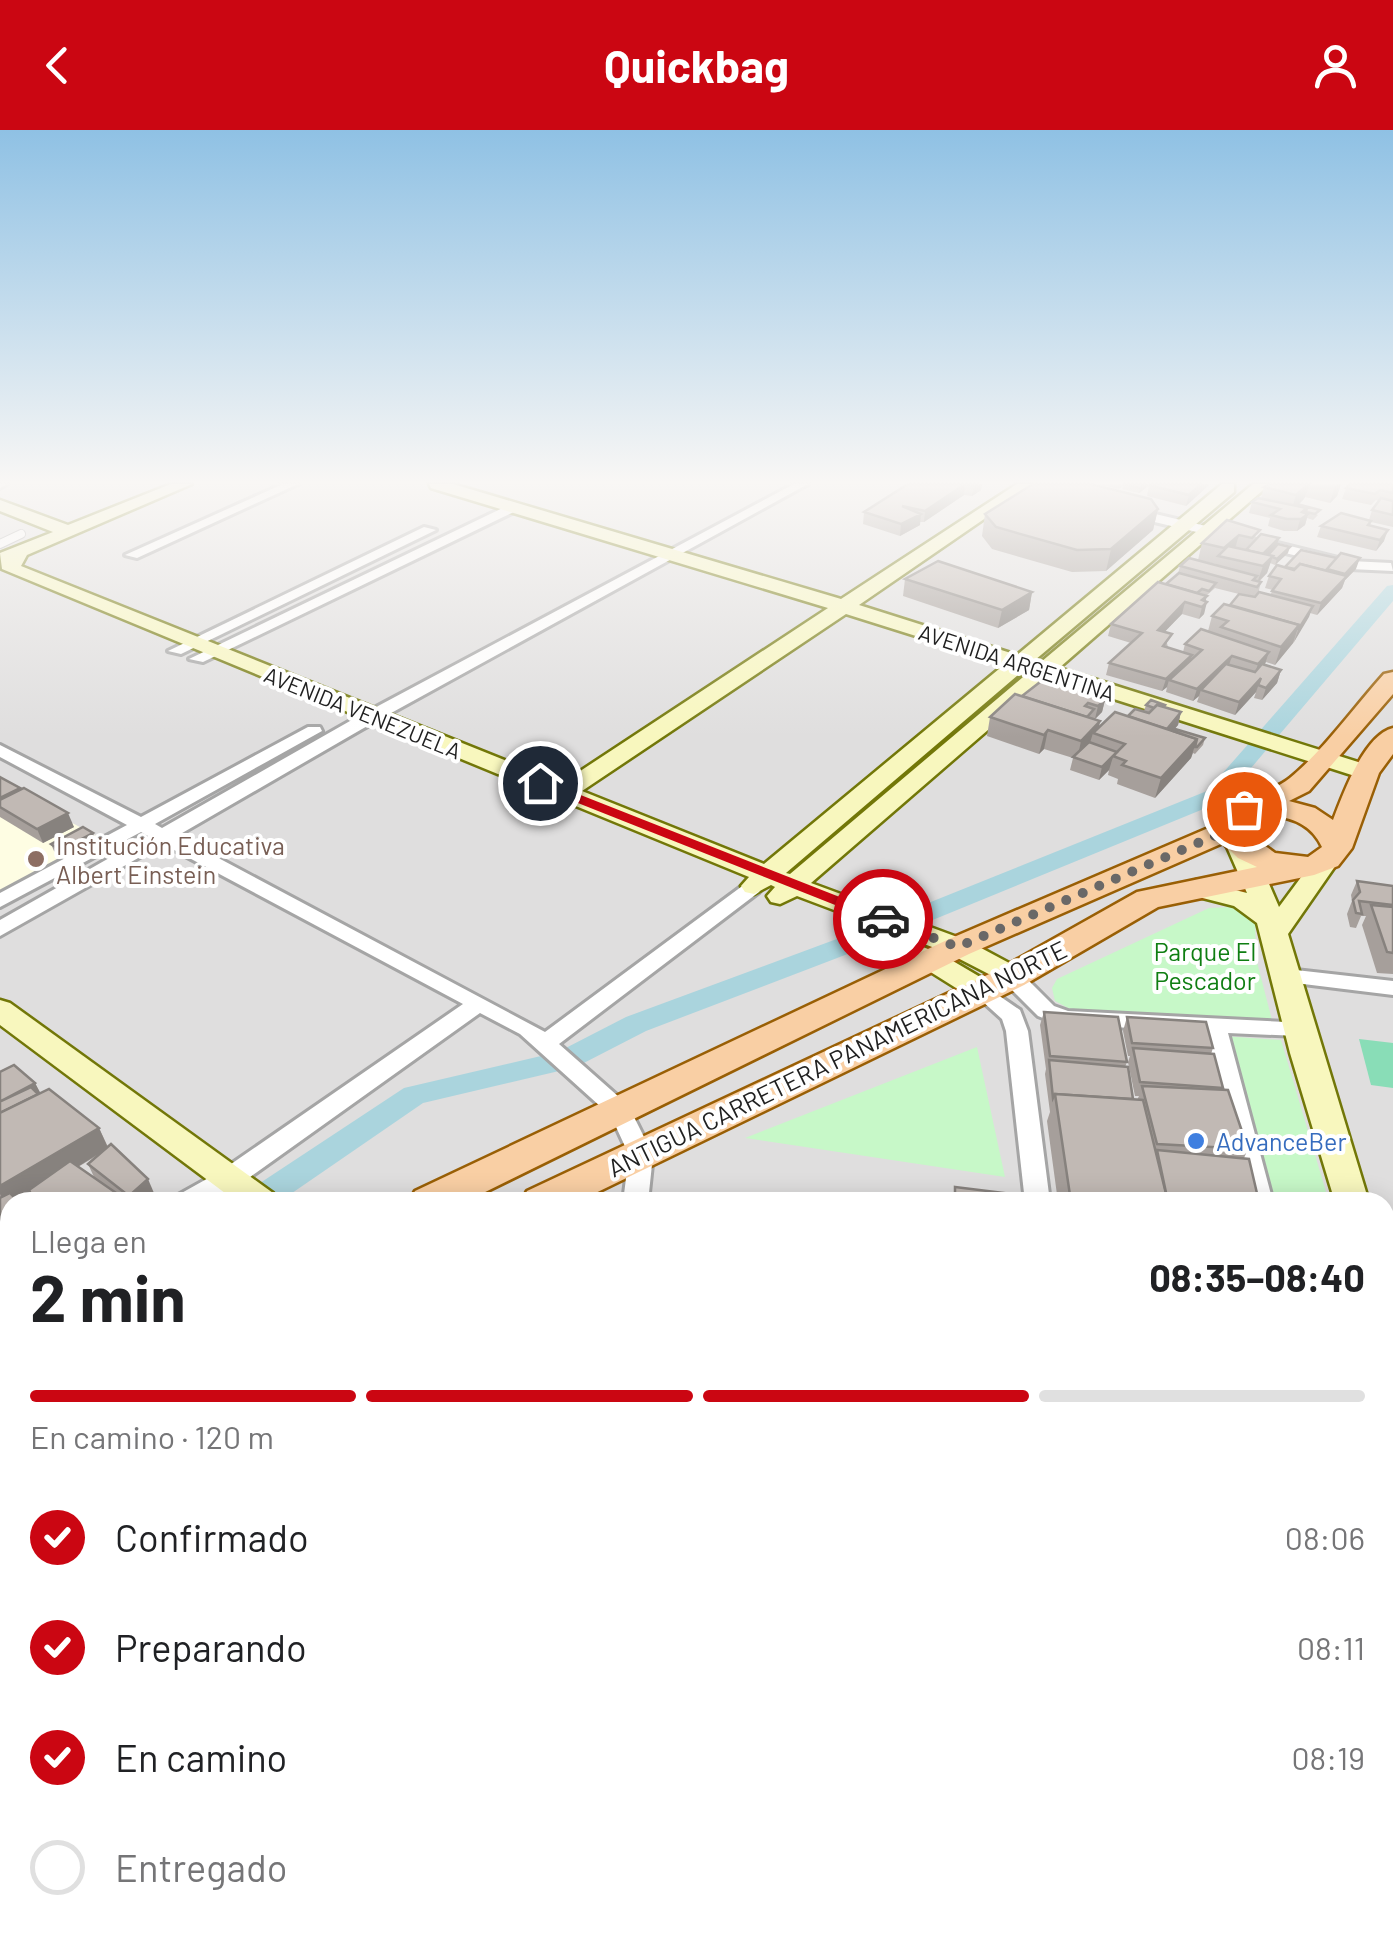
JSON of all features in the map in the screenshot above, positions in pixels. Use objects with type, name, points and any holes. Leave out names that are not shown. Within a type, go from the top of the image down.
[{"type":"main road","points":[[1241,851],[1234,814],[1300,785],[1393,679]]},
{"type":"main road","points":[[1322,859],[1366,772],[1393,736]]},
{"type":"main road","points":[[1258,806],[1289,809],[1319,821],[1332,834],[1322,859]]},
{"type":"main road","name":"ANTIGUA CARRETERA PANAMERICANA NORTE","points":[[562,1192],[997,984],[1148,899],[1196,888],[1241,851]]},
{"type":"main road","name":"ANTIGUA CARRETERA PANAMERICANA NORTE","points":[[450,1192],[945,954],[1241,851],[1322,859]]},
{"type":"street","name":"AVENIDA VENEZUELA","points":[[11,569],[195,651],[945,954],[997,984]]},
{"type":"street","points":[[195,651],[357,569]]},
{"type":"street","points":[[195,651],[376,569]]},
{"type":"street","points":[[0,902],[630,569]]},
{"type":"street","name":"AVENIDA ARGENTINA","points":[[721,569],[1366,772]]},
{"type":"street","points":[[543,793],[888,569]]},
{"type":"street","points":[[545,1042],[760,881],[1020,663],[1147,569]]},
{"type":"street","points":[[785,892],[1157,569]]},
{"type":"street","name":"AVENIDA VENEZUELA","points":[[0,578],[195,651]]},
{"type":"street","points":[[0,929],[356,717]]},
{"type":"street","points":[[0,750],[164,834],[545,1042],[620,1110],[641,1155],[637,1192]]},
{"type":"street","points":[[1241,851],[1274,926],[1298,1028],[1349,1192]]},
{"type":"street","points":[[1274,926],[1322,859]]},
{"type":"street","points":[[1196,888],[1243,900],[1274,926]]},
{"type":"street","points":[[1286,976],[1393,988]]},
{"type":"street","points":[[997,984],[1066,1019],[1298,1028]]},
{"type":"street","points":[[997,984],[1017,1030],[1037,1192]]},
{"type":"street","points":[[205,1192],[479,1003]]},
{"type":"street","points":[[0,1010],[248,1192]]},
{"type":"street","points":[[1215,1027],[1258,1192]]},
{"type":"shaded area","points":[[0,569],[1393,569],[1393,1192],[0,1192]]},
{"type":"shaded area","points":[[0,784],[102,839],[0,893]]},
{"type":"green space","name":"Parque El Pescador","points":[[1231,907],[1255,920],[1256,958],[1272,1020],[1070,1009],[1055,1001],[1052,988],[1057,979],[1209,908]]},
{"type":"green space","points":[[1223,1036],[1281,1040],[1326,1192],[1267,1192]]},
{"type":"green space","points":[[1359,1039],[1393,1043],[1393,1088],[1371,1085]]},
{"type":"green space","points":[[977,1047],[1005,1177],[745,1138]]},
{"type":"building","points":[[924,569],[961,569],[1032,592],[1002,610],[905,579]]},
{"type":"building","points":[[1190,569],[1229,569],[1257,576],[1253,580],[1261,582],[1257,587]]},
{"type":"building","points":[[1274,569],[1318,569],[1347,576],[1321,603],[1272,591],[1281,579],[1269,576]]},
{"type":"building","points":[[1327,569],[1350,569],[1345,574]]},
{"type":"building","points":[[1179,573],[1216,583],[1209,591],[1202,589],[1197,593],[1166,584]]},
{"type":"building","points":[[1158,582],[1207,596],[1202,607],[1185,602],[1158,630],[1172,634],[1163,646],[1192,655],[1166,679],[1109,663],[1142,633],[1111,624]]},
{"type":"building","points":[[1259,592],[1313,606],[1298,630],[1299,625],[1230,605],[1239,594],[1255,597]]},
{"type":"building","points":[[1224,604],[1299,625],[1281,647],[1221,627],[1228,621],[1212,616]]},
{"type":"building","points":[[1201,629],[1269,652],[1258,664],[1232,656],[1197,689],[1169,680],[1202,650],[1185,644]]},
{"type":"building","points":[[1226,664],[1255,672],[1262,664],[1281,670],[1266,688],[1258,685],[1261,678],[1239,702],[1201,690]]},
{"type":"building","points":[[1053,672],[1090,684],[1081,692],[1105,700],[1098,706],[1088,703],[1085,706],[1094,709],[1087,717],[1022,696]]},
{"type":"building","points":[[1015,694],[1100,721],[1081,741],[1048,730],[1044,735],[990,717]]},
{"type":"building","points":[[1151,700],[1165,705],[1146,705]]},
{"type":"building","points":[[1157,705],[1181,712],[1167,729],[1128,716],[1135,709],[1149,713]]},
{"type":"building","points":[[1115,712],[1197,739],[1161,778],[1122,765],[1126,761],[1113,756],[1125,744],[1093,733]]},
{"type":"building","points":[[1175,729],[1205,738],[1195,747],[1197,739]]},
{"type":"building","points":[[1089,742],[1117,752],[1102,767],[1073,757]]},
{"type":"building","points":[[0,777],[20,788],[0,798]]},
{"type":"building","points":[[24,788],[68,813],[37,829],[0,807],[0,800]]},
{"type":"building","points":[[83,827],[93,833],[60,850],[51,844]]},
{"type":"building","points":[[1357,881],[1393,886],[1393,905],[1359,901],[1362,914],[1356,913],[1353,900],[1360,892]]},
{"type":"building","points":[[1371,905],[1393,907],[1393,953],[1387,952]]},
{"type":"building","points":[[1044,1012],[1118,1017],[1127,1062],[1050,1056]]},
{"type":"building","points":[[1127,1017],[1206,1022],[1213,1048],[1132,1043]]},
{"type":"building","points":[[1133,1048],[1214,1054],[1223,1088],[1140,1082]]},
{"type":"building","points":[[1049,1060],[1128,1067],[1133,1099],[1055,1094],[1053,1098]]},
{"type":"building","points":[[14,1065],[35,1083],[1,1101],[31,1087],[38,1094],[0,1113],[0,1072]]},
{"type":"building","points":[[1142,1086],[1228,1090],[1248,1149],[1157,1144]]},
{"type":"building","points":[[49,1089],[99,1128],[0,1186],[0,1113]]},
{"type":"building","points":[[1055,1094],[1143,1100],[1166,1192],[1070,1192]]},
{"type":"building","points":[[111,1144],[148,1179],[133,1192],[124,1192],[88,1164]]},
{"type":"building","points":[[1157,1150],[1249,1159],[1257,1192],[1166,1192]]},
{"type":"building","points":[[70,1161],[115,1192],[30,1192]]},
{"type":"building","points":[[955,1187],[996,1192],[955,1192]]},
{"type":"waterway","points":[[271,1192],[414,1095],[566,1060],[636,1024],[870,936],[1215,796],[1393,590]]},
{"type":"way so far","points":[[883,919],[958,947],[1228,830],[1234,814],[1244,809]]},
{"type":"place","name":"Institución Educativa Albert Einstein","points":[[36,859]]},
{"type":"place","name":"AdvanceBer","points":[[1196,1141]]},
{"type":"route","points":[[540,783],[883,919]]}]
